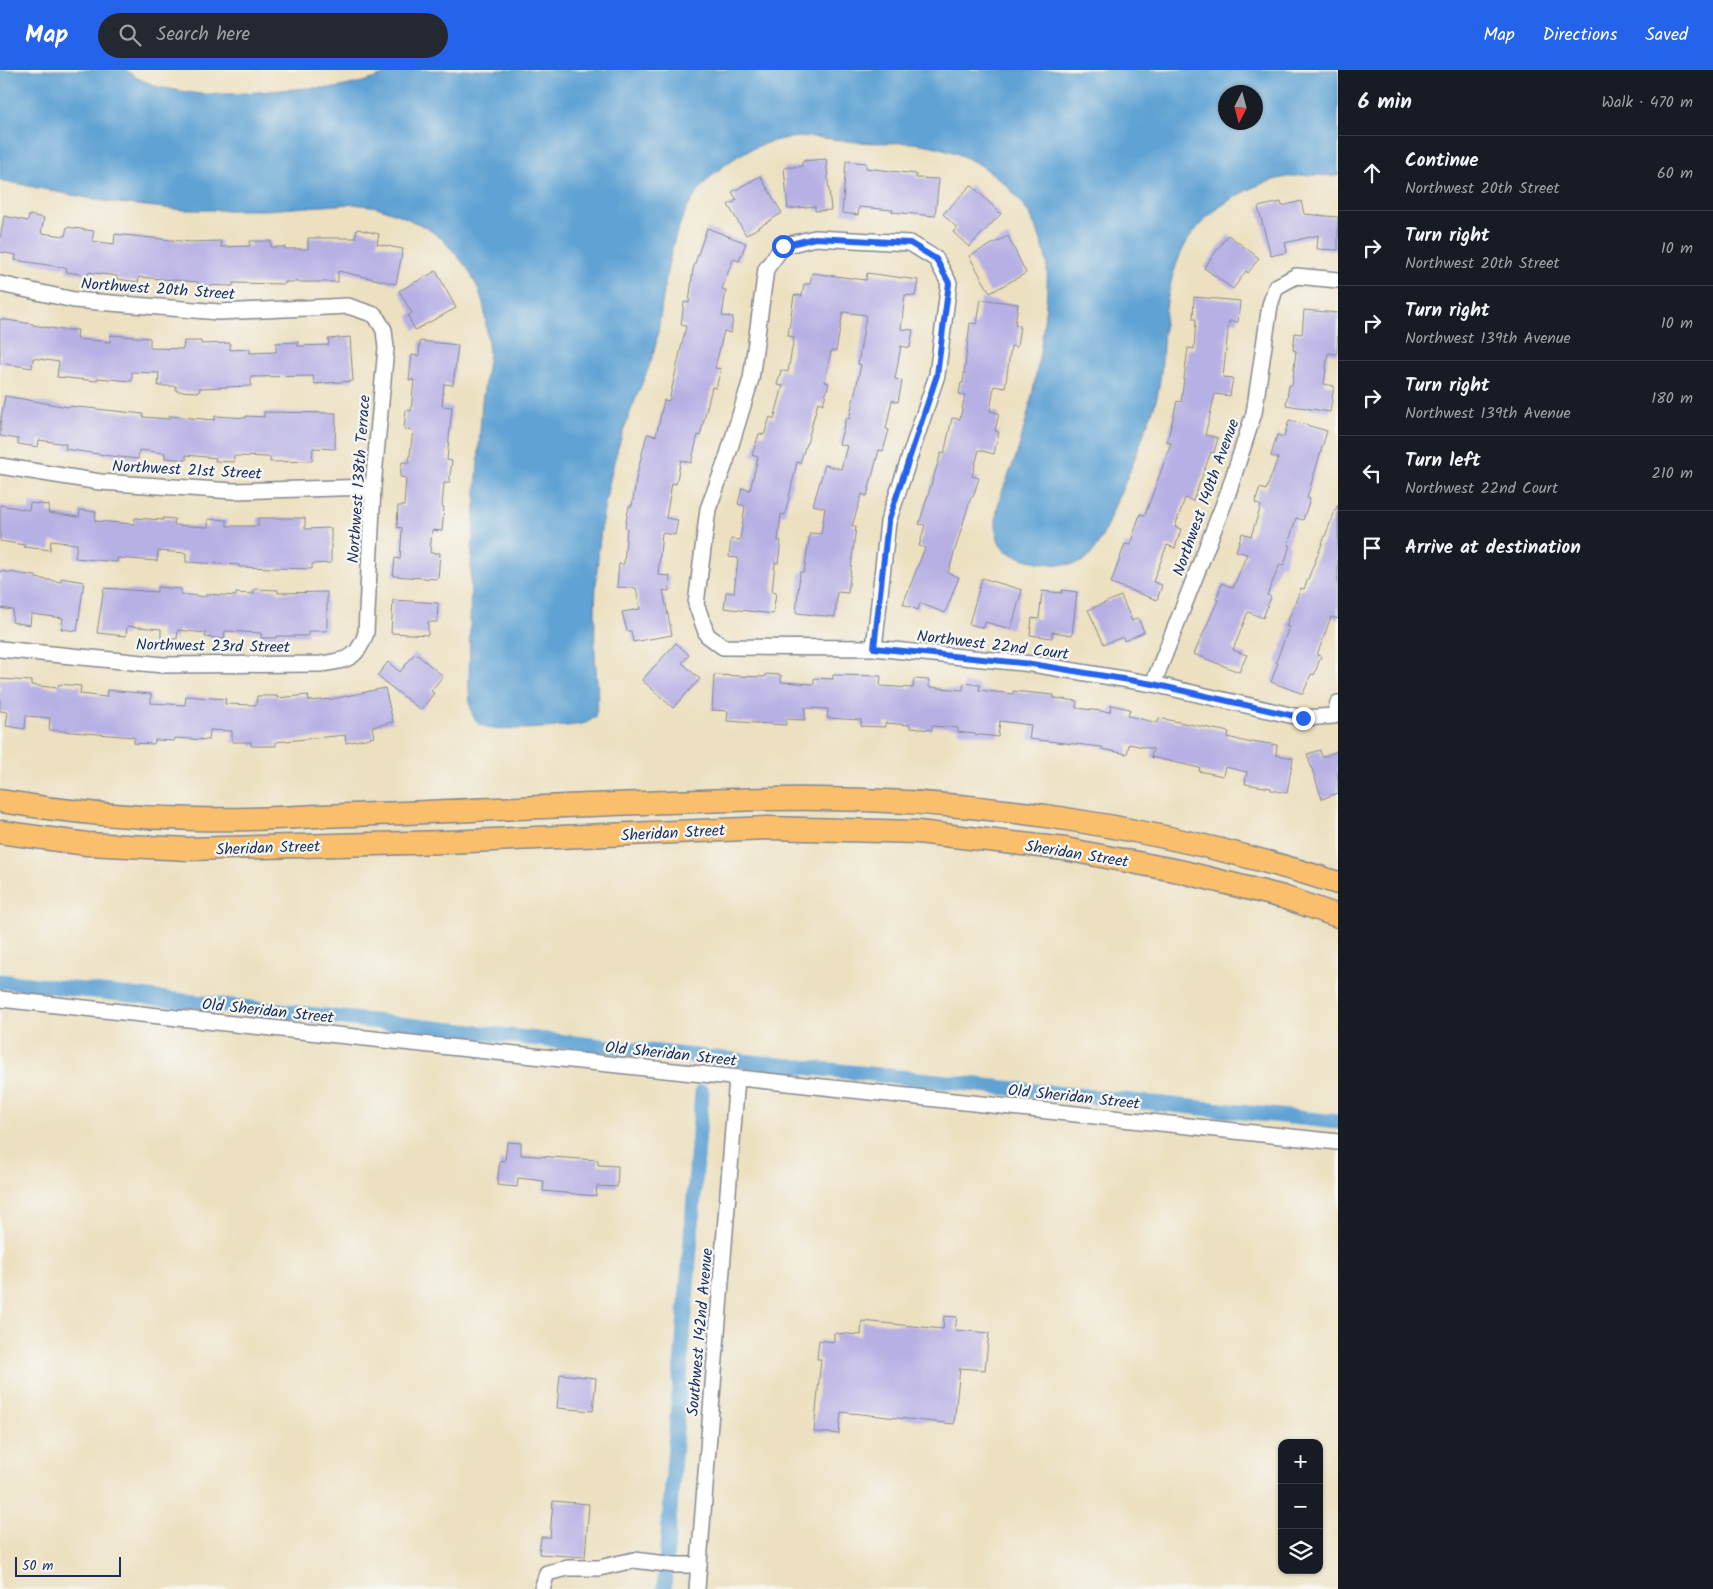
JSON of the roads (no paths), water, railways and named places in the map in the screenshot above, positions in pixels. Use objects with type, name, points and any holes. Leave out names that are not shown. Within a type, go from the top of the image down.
[{"type":"main road","name":"Sheridan Street","points":[[0,801],[89,814],[197,820],[773,799],[925,802],[1071,819],[1184,841],[1292,868],[1338,883]]},
{"type":"main road","name":"Sheridan Street","points":[[0,832],[87,844],[188,849],[447,842],[768,828],[918,832],[1066,849],[1179,871],[1282,897],[1338,916]]},
{"type":"street","name":"Northwest 22nd Court","points":[[874,648],[888,522],[937,375],[949,283],[936,259],[910,243],[815,238],[783,246],[766,269],[751,379],[726,461],[708,509],[696,604],[707,635],[723,647],[874,648],[1032,664],[1153,684],[1303,718],[1336,710]]},
{"type":"street","name":"Northwest 140th Avenue","points":[[1153,684],[1228,493],[1254,413],[1270,305],[1276,287],[1296,276],[1338,280]]},
{"type":"street","name":"Northwest 20th Street","points":[[0,284],[74,300],[210,311],[348,306],[375,315]]},
{"type":"street","name":"Northwest 138th Terrace","points":[[361,648],[366,633],[373,487],[386,348],[384,330],[375,315]]},
{"type":"street","name":"Northwest 21st Street","points":[[0,466],[100,482],[233,491],[373,487]]},
{"type":"street","name":"Northwest 23rd Street","points":[[0,649],[163,665],[321,664],[346,660],[361,648]]},
{"type":"street","name":"Old Sheridan Street","points":[[0,999],[1338,1142]]},
{"type":"street","name":"Southwest 142nd Avenue","points":[[697,1589],[737,1078]]},
{"type":"street","points":[[542,1589],[547,1574],[568,1568],[599,1568],[634,1560],[675,1565],[698,1565]]},
{"type":"water","points":[[0,70],[126,70],[137,78],[158,87],[200,94],[232,94],[307,88],[336,88],[367,81],[396,70],[1338,70],[1338,176],[1310,175],[1289,177],[1254,187],[1214,211],[1193,233],[1181,252],[1167,300],[1161,371],[1155,405],[1128,476],[1102,536],[1089,557],[1076,564],[1042,563],[1018,557],[1003,548],[997,536],[998,504],[1018,450],[1034,387],[1042,338],[1047,280],[1046,259],[1038,233],[1029,214],[1007,186],[980,165],[948,150],[914,143],[865,143],[809,137],[788,138],[761,145],[736,157],[714,174],[691,201],[675,239],[656,343],[647,373],[622,434],[611,475],[601,530],[595,606],[595,660],[598,692],[595,717],[584,724],[561,727],[500,729],[481,725],[472,714],[469,689],[471,567],[482,402],[489,353],[484,307],[479,290],[468,269],[455,253],[442,239],[427,228],[377,207],[353,204],[265,210],[183,210],[108,202],[0,180]]},
{"type":"waterway","points":[[0,981],[705,1057],[1338,1122]]},
{"type":"waterway","points":[[664,1589],[702,1092]]}]
